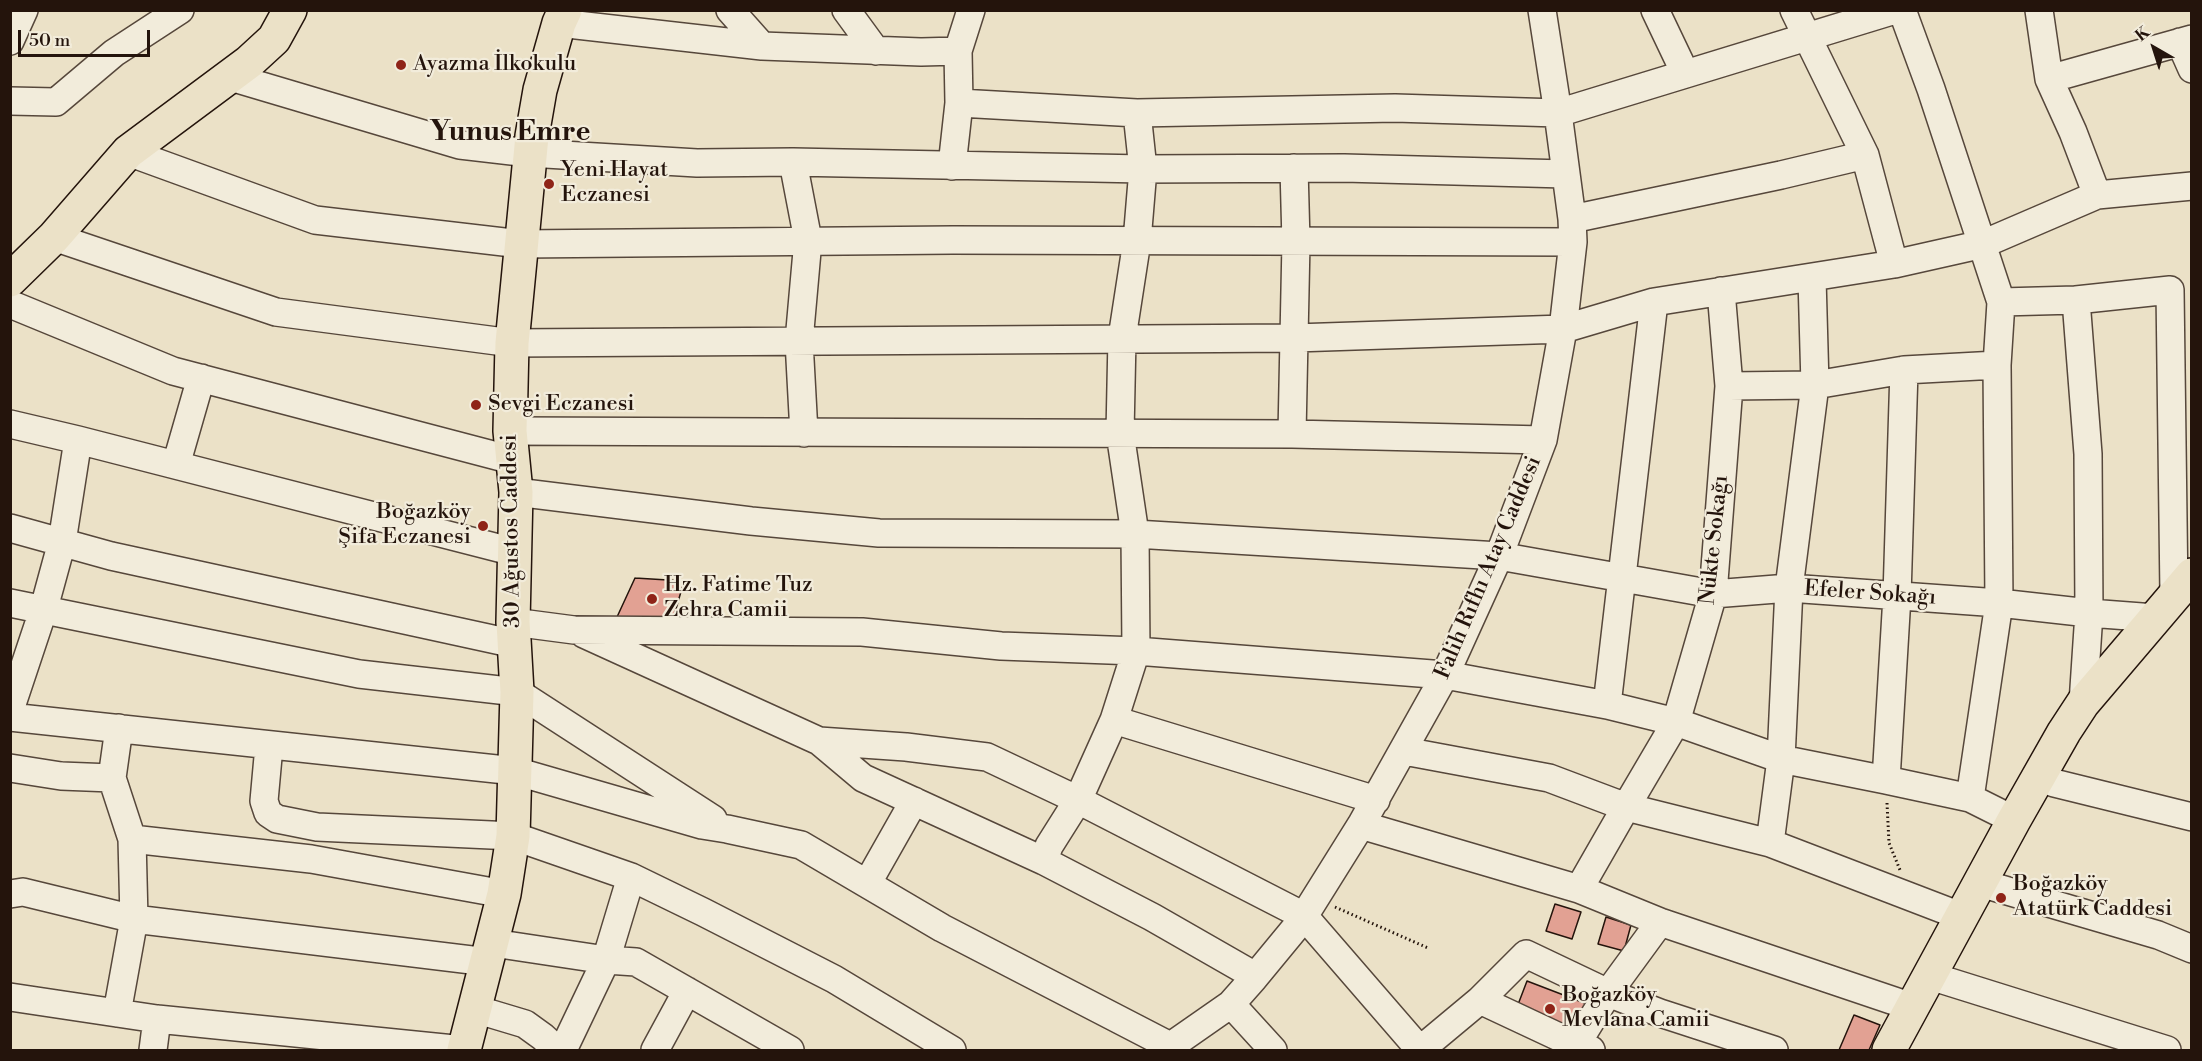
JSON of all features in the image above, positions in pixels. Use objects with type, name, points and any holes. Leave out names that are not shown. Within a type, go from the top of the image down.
[{"type":"main road","points":[[10,280],[54,237],[128,152],[231,77],[274,39],[290,10]]},
{"type":"main road","name":"30 Ağustos Caddesi","points":[[464,1050],[504,894],[513,836],[517,692],[514,633],[516,492],[511,445],[512,343],[529,153],[540,90],[562,17]]},
{"type":"main road","points":[[1889,1050],[2014,820],[2083,703],[2178,598]]},
{"type":"main road","points":[[1906,1050],[1940,979],[2054,783],[2178,598]]},
{"type":"street","points":[[10,41],[24,10]]},
{"type":"street","points":[[10,102],[56,102],[114,53],[180,10]]},
{"type":"street","points":[[730,10],[762,46]]},
{"type":"street","points":[[846,10],[876,51]]},
{"type":"street","points":[[952,166],[959,103],[958,51],[971,10]]},
{"type":"street","name":"Falih Rıfhı Atay Caddesi","points":[[1168,1048],[1231,1004],[1309,907],[1361,825],[1445,675],[1499,556],[1543,440],[1563,329],[1572,231],[1558,113],[1542,10]]},
{"type":"street","points":[[1655,10],[1685,73]]},
{"type":"street","points":[[1794,10],[1865,155],[1894,264]]},
{"type":"street","points":[[959,103],[1137,113],[1395,108],[1558,113],[1894,10]]},
{"type":"street","points":[[1902,10],[2001,302],[1997,365],[1999,603],[1970,798]]},
{"type":"street","points":[[2039,10],[2049,79],[2073,132],[2097,195]]},
{"type":"street","points":[[562,17],[762,46],[876,51],[958,51]]},
{"type":"street","points":[[2049,79],[2186,40],[2192,69]]},
{"type":"street","points":[[231,77],[460,146],[529,153],[697,163],[794,162],[1143,169],[1294,168],[1565,174]]},
{"type":"street","points":[[1044,861],[1049,846],[1078,800],[1114,720],[1136,651],[1135,534],[1120,433],[1122,338],[1137,241],[1143,169],[1137,113]]},
{"type":"street","points":[[128,152],[315,220],[521,244],[808,240],[1296,242],[1572,231],[1769,178],[1865,155]]},
{"type":"street","points":[[794,162],[808,240],[800,341],[804,433]]},
{"type":"street","points":[[1292,434],[1296,242],[1294,168]]},
{"type":"street","points":[[54,237],[276,312],[512,343],[1295,338],[1563,329],[1654,302],[1894,264],[1983,244],[2097,195],[2192,186]]},
{"type":"street","points":[[1770,843],[1781,759],[1789,588],[1815,385],[1812,278]]},
{"type":"street","points":[[2001,302],[2076,300],[2181,288],[2178,598]]},
{"type":"street","name":"Nükte Sokağı","points":[[1579,889],[1676,722],[1713,594],[1729,386],[1721,291]]},
{"type":"street","points":[[2076,300],[2088,454],[2089,614],[2083,703]]},
{"type":"street","points":[[1607,705],[1654,302]]},
{"type":"street","points":[[10,304],[173,371],[511,445],[804,433],[1292,434],[1543,440]]},
{"type":"street","points":[[1729,386],[1815,385],[1904,370],[1997,365]]},
{"type":"street","points":[[1886,780],[1897,596],[1904,370]]},
{"type":"street","points":[[176,465],[201,378]]},
{"type":"street","points":[[10,424],[514,552]]},
{"type":"street","points":[[10,710],[44,608],[62,542],[78,440]]},
{"type":"street","name":"Efeler Sokağı","points":[[516,492],[751,521],[879,533],[1135,534],[1499,556],[1713,594],[1789,588],[1999,603],[2089,614],[2178,598]]},
{"type":"street","points":[[10,528],[111,556],[514,633],[574,630],[862,632],[1001,646],[1136,651],[1445,675],[1607,705],[1676,722],[1781,759],[1970,798],[2014,820]]},
{"type":"street","points":[[10,603],[44,608],[358,674],[517,692],[728,829]]},
{"type":"street","points":[[574,630],[819,741],[863,778],[1044,861],[1152,917],[1255,976]]},
{"type":"street","points":[[10,717],[515,771],[702,825],[801,845],[942,928],[1168,1048]]},
{"type":"street","points":[[1114,720],[1376,800]]},
{"type":"street","points":[[117,1013],[134,919],[132,839],[112,778],[119,728]]},
{"type":"street","points":[[819,741],[906,747],[987,757],[1309,907],[1420,1050],[1480,1000],[1526,954],[1608,993],[1660,1013],[1774,1050]]},
{"type":"street","points":[[269,746],[264,801],[267,813],[278,819],[317,827],[513,836],[631,877],[834,979],[952,1050]]},
{"type":"street","points":[[1404,751],[1550,778],[1626,807],[1770,843],[1963,917]]},
{"type":"street","points":[[10,768],[61,776],[112,778]]},
{"type":"street","points":[[2054,783],[2192,817]]},
{"type":"street","points":[[867,884],[914,801]]},
{"type":"street","points":[[1361,825],[1579,889],[1660,922],[1912,1007]]},
{"type":"street","points":[[132,839],[311,859],[504,894]]},
{"type":"street","points":[[563,1050],[606,960],[631,877]]},
{"type":"street","points":[[1994,887],[2158,935],[2192,949]]},
{"type":"street","points":[[10,894],[23,892],[134,919],[490,953],[636,962],[790,1050]]},
{"type":"street","points":[[1480,1000],[1579,1048],[1608,993],[1660,922]]},
{"type":"street","points":[[1940,979],[2167,1050]]},
{"type":"street","points":[[657,1050],[687,992]]},
{"type":"street","points":[[10,997],[157,1019],[464,1050]]},
{"type":"street","points":[[1231,1004],[1270,1049]]},
{"type":"street","points":[[475,1009],[525,1024],[543,1036],[557,1050]]},
{"type":"street","points":[[153,1050],[157,1019]]},
{"type":"path","points":[[1886,780],[1889,843],[1910,897]]},
{"type":"path","points":[[1309,907],[1428,948]]},
{"type":"building","name":"Hz. Fatime Tuz Zehra Camii","points":[[635,578],[684,581],[672,623],[617,617]]},
{"type":"building","points":[[1555,904],[1581,912],[1572,939],[1546,931]]},
{"type":"building","points":[[1606,917],[1631,925],[1624,951],[1598,944]]},
{"type":"building","name":"Boğazköy Mevlana Camii","points":[[1527,981],[1587,1004],[1573,1038],[1514,1015]]},
{"type":"building","points":[[1854,1015],[1880,1025],[1869,1050],[1839,1050]]},
{"type":"place","name":"Ayazma İlkokulu","points":[[401,65]]},
{"type":"place","name":"Yeni Hayat Eczanesi","points":[[549,184]]},
{"type":"place","name":"Sevgi Eczanesi","points":[[476,405]]},
{"type":"place","name":"Boğazköy Şifa Eczanesi","points":[[483,526]]},
{"type":"place","name":"Hz. Fatime Tuz Zehra Camii","points":[[652,599]]},
{"type":"place","name":"Boğazköy Atatürk Caddesi","points":[[2001,898]]},
{"type":"place","name":"Boğazköy Mevlana Camii","points":[[1550,1009]]},
{"type":"district","name":"Yunus Emre","points":[[510,133]]}]
